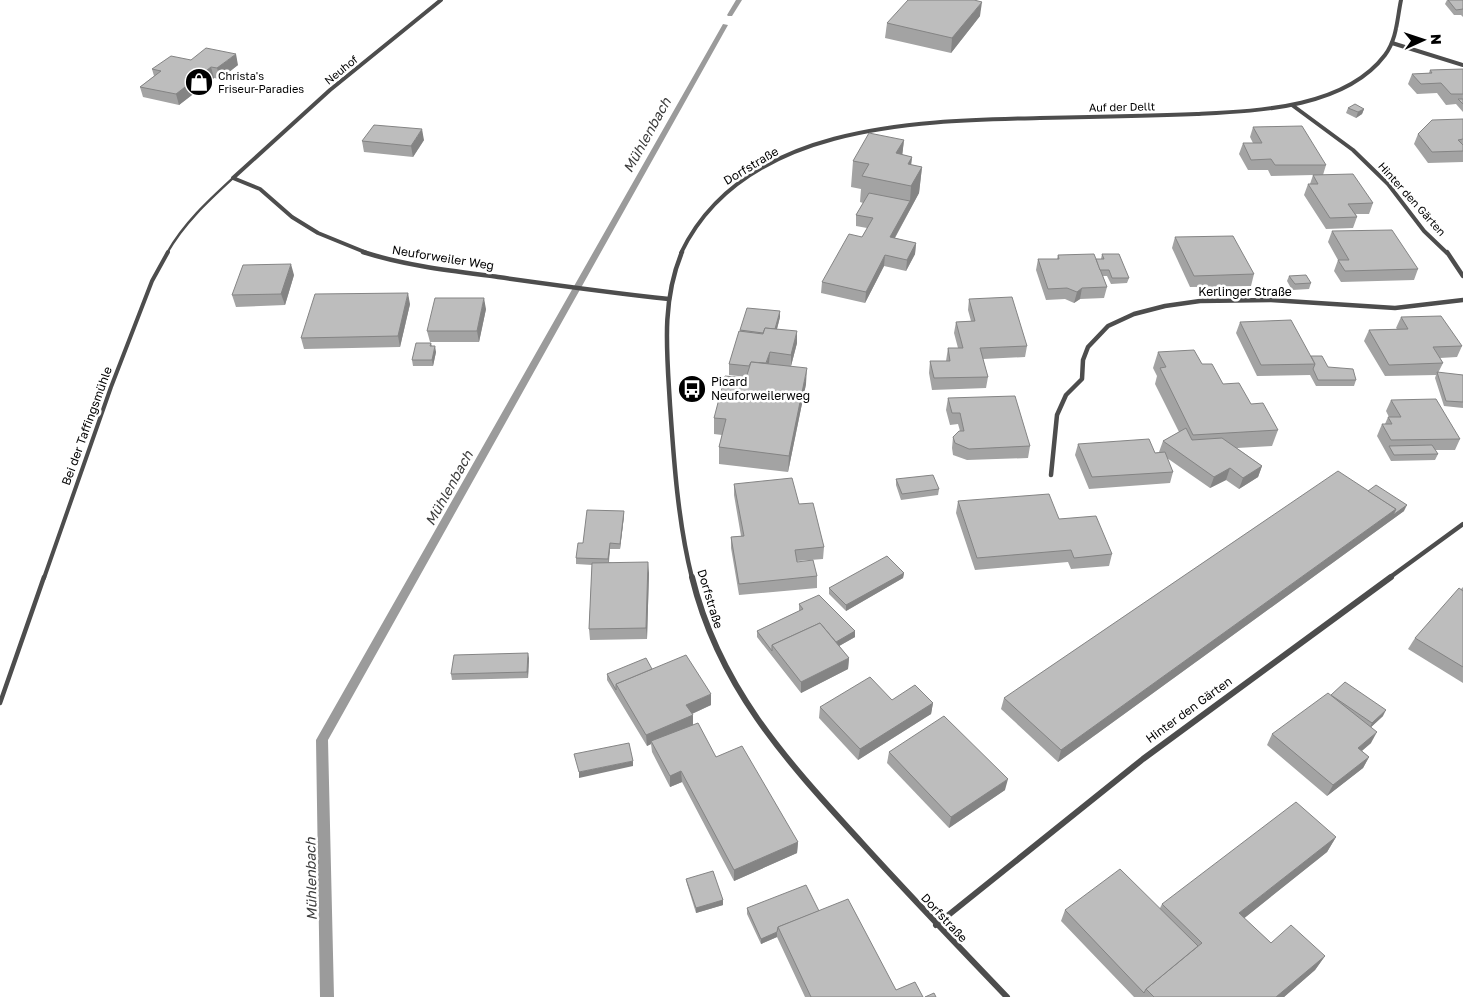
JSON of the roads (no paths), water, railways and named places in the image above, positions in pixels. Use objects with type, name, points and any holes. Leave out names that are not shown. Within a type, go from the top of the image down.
[{"type":"street","name":"Neuhof","points":[[233,178],[330,90],[441,0]]},
{"type":"street","name":"Auf der Dellt","points":[[790,154],[858,132],[943,121],[1254,111],[1292,105],[1324,97],[1349,86],[1367,74],[1381,60],[1392,43],[1401,0]]},
{"type":"street","points":[[1392,43],[1463,65]]},
{"type":"street","name":"Hinter den Gärten","points":[[1292,105],[1353,150],[1388,184],[1424,231],[1446,251],[1463,276]]},
{"type":"street","name":"Dorfstraße","points":[[790,154],[760,169],[727,190],[704,217],[682,250],[673,274],[669,298],[667,346],[676,479],[686,551],[703,617],[720,658],[755,718],[803,778],[936,925],[1007,997]]},
{"type":"street","name":"Neuforweiler Weg","points":[[233,178],[260,189],[292,217],[318,233],[351,248],[386,259],[558,286],[669,298]]},
{"type":"street","name":"Kerlinger Straße","points":[[1051,474],[1057,415],[1066,395],[1082,379],[1083,358],[1091,341],[1112,322],[1150,308],[1198,301],[1245,300],[1406,308],[1463,300]]},
{"type":"street","name":"Hinter den Gärten","points":[[936,925],[1143,758],[1463,524]]},
{"type":"street","points":[[1456,529],[1463,533]]},
{"type":"lane","name":"Bei der Taffingsmühle","points":[[0,703],[111,387],[152,281],[178,234],[207,201],[233,178]]},
{"type":"waterway","name":"Mühlenbach","points":[[730,15],[739,0]]},
{"type":"waterway","name":"Mühlenbach","points":[[327,997],[322,740],[725,25]]},
{"type":"place","name":"Christa's Friseur-Paradies","points":[[199,82]]},
{"type":"place","name":"Picard Neuforweilerweg","points":[[692,389]]}]
